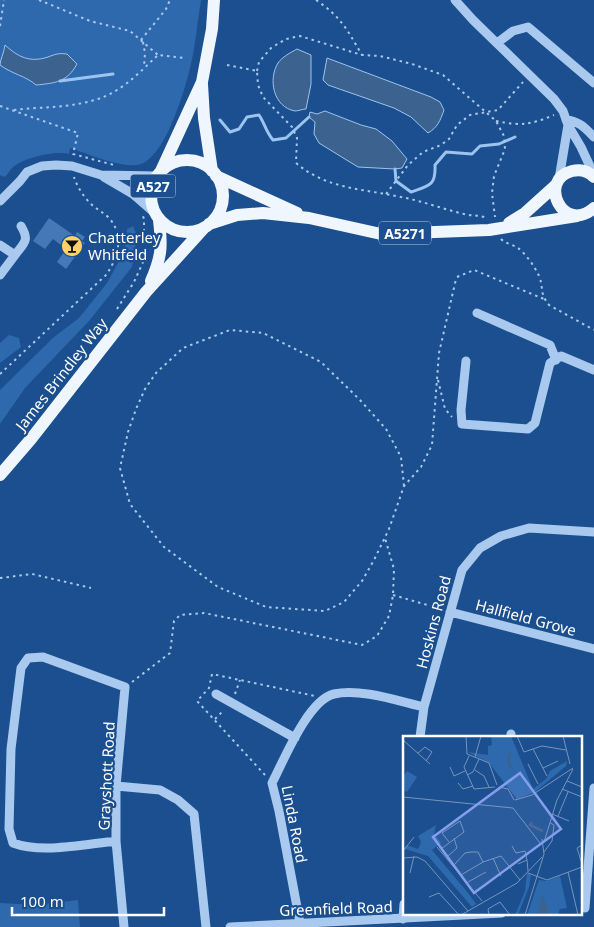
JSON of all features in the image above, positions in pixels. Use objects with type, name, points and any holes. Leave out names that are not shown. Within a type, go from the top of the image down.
[{"type":"main road","name":"A527","points":[[214,0],[212,28],[202,82],[204,118],[214,174]]},
{"type":"main road","name":"A527","points":[[159,174],[168,166],[180,161],[187,160],[200,163],[214,174],[220,182],[222,194],[221,207],[216,217],[206,226],[193,232],[178,231],[167,226],[158,217],[151,203],[151,190],[202,82]]},
{"type":"main road","points":[[498,226],[525,213],[570,172],[584,171],[594,176]]},
{"type":"main road","name":"A5271","points":[[214,174],[309,218]]},
{"type":"main road","points":[[558,182],[556,199],[559,206],[565,212],[588,213]]},
{"type":"main road","name":"A5271","points":[[206,226],[237,215],[263,213],[309,218],[380,234],[498,226],[588,213]]},
{"type":"main road","name":"James Brindley Way","points":[[146,292],[159,263],[162,247],[158,217]]},
{"type":"main road","name":"James Brindley Way","points":[[0,475],[37,432],[146,292],[206,226]]},
{"type":"street","points":[[455,0],[554,99],[581,147],[594,176]]},
{"type":"street","points":[[497,43],[513,31],[528,27],[594,83]]},
{"type":"street","points":[[566,119],[584,126],[594,137]]},
{"type":"street","points":[[558,182],[566,119]]},
{"type":"street","points":[[0,201],[27,172],[42,166],[72,166],[101,175],[133,194],[158,217]]},
{"type":"street","points":[[101,175],[159,174]]},
{"type":"street","points":[[0,275],[26,242],[26,234],[21,226]]},
{"type":"street","points":[[0,245],[15,255]]},
{"type":"street","points":[[477,313],[550,345],[556,360]]},
{"type":"street","points":[[466,361],[460,410],[462,424],[528,429],[535,423],[550,363],[561,356],[594,370]]},
{"type":"street","name":"Hoskins Road","points":[[420,736],[424,707],[462,570],[480,548],[501,536],[529,528],[594,532]]},
{"type":"street","name":"Hallfield Grove","points":[[450,612],[594,649]]},
{"type":"street","points":[[116,841],[51,848],[22,846],[13,843],[10,829],[10,749],[21,668],[28,658],[42,657],[125,687]]},
{"type":"street","name":"Grayshott Road","points":[[124,927],[116,841],[116,786],[125,687]]},
{"type":"street","name":"Linda Road","points":[[300,923],[272,783],[295,738],[315,706],[333,694],[354,693],[390,698],[424,707]]},
{"type":"street","points":[[216,694],[295,738]]},
{"type":"street","points":[[116,786],[160,790],[178,800],[194,814],[206,927]]},
{"type":"street","points":[[586,908],[594,788]]},
{"type":"street","points":[[403,914],[403,919]]},
{"type":"street","name":"Greenfield Road","points":[[230,927],[491,914]]},
{"type":"path","points":[[0,26],[4,0]]},
{"type":"path","points":[[39,0],[90,21],[130,31],[158,55],[185,58]]},
{"type":"path","points":[[142,40],[166,9],[170,0]]},
{"type":"path","points":[[316,0],[334,12],[343,23],[362,55]]},
{"type":"path","points":[[498,226],[482,216],[467,215],[403,197],[334,184],[308,174],[296,163],[297,138],[292,127],[263,97],[258,85],[257,71],[260,62],[271,48],[286,39],[300,36],[362,55],[380,56],[412,64],[443,75],[496,121],[504,136],[505,149],[494,176],[492,193],[498,226],[499,237],[504,242],[518,248],[527,259],[540,278],[544,299]]},
{"type":"path","points":[[142,40],[145,53],[144,67]]},
{"type":"path","points":[[11,110],[50,107],[96,100],[116,91],[158,55]]},
{"type":"path","points":[[227,65],[257,71]]},
{"type":"path","points":[[386,194],[408,165],[424,152],[441,145],[449,139],[457,125],[470,115],[498,110],[530,75]]},
{"type":"path","points":[[0,106],[78,133],[73,154],[119,166]]},
{"type":"path","points":[[496,121],[517,125],[566,119]]},
{"type":"path","points":[[0,374],[88,293],[113,265],[119,244],[114,224],[90,203],[77,185],[74,175],[80,177]]},
{"type":"path","points":[[116,311],[134,282],[144,260],[144,219],[141,213]]},
{"type":"path","points":[[404,486],[401,457],[386,429],[360,400],[321,362],[263,333],[230,330],[183,348],[156,373],[145,388],[136,410],[128,432],[120,468],[130,504],[164,547],[218,587],[266,607],[325,612],[344,602],[362,581],[385,538],[404,486],[421,467],[432,445],[439,353],[456,278],[474,270],[544,299],[549,305],[594,330]]},
{"type":"path","points":[[437,378],[445,409],[448,414],[462,424]]},
{"type":"path","points":[[125,687],[170,653],[174,621],[180,614],[204,613],[362,645],[377,636],[389,616],[393,595],[394,569],[385,538]]},
{"type":"path","points":[[0,578],[32,574],[91,588]]},
{"type":"path","points":[[393,595],[450,612]]},
{"type":"path","points":[[214,720],[232,702],[240,680]]},
{"type":"shaded area","points":[[0,0],[201,0],[192,58],[185,86],[170,128],[155,153],[146,161],[137,165],[129,165],[94,157],[70,148],[69,154],[56,153],[32,158],[13,167],[5,177],[0,175]]},
{"type":"shaded area","points":[[5,45],[25,58],[42,59],[57,54],[67,54],[77,64],[65,78],[36,85],[0,65]]},
{"type":"shaded area","points":[[297,49],[311,55],[311,84],[306,109],[295,111],[282,104],[277,98],[274,92],[273,77],[278,63],[286,55]]},
{"type":"shaded area","points":[[327,58],[440,102],[444,110],[438,123],[428,133],[411,117],[394,108],[328,85],[323,80]]},
{"type":"shaded area","points":[[325,111],[376,129],[392,141],[407,159],[402,168],[358,167],[319,143],[314,134],[315,122],[309,117],[310,112],[317,114]]},
{"type":"shaded area","points":[[133,226],[137,236],[132,267],[89,321],[25,388],[0,424],[0,390],[54,337],[79,318],[107,283],[126,243],[127,229]]},
{"type":"shaded area","points":[[9,335],[19,338],[21,347],[0,363],[0,343]]},
{"type":"shaded area","points":[[78,900],[80,927],[0,927],[0,903],[36,905]]},
{"type":"building","name":"Chatterley Whitfeld","points":[[49,218],[75,236],[77,232],[85,237],[82,241],[85,243],[66,269],[57,262],[66,249],[53,239],[45,249],[33,241]]},
{"type":"waterway","points":[[60,81],[113,74]]},
{"type":"waterway","points":[[220,120],[230,132],[239,129],[247,117],[259,115],[273,140],[286,138],[309,117]]},
{"type":"waterway","points":[[395,169],[396,181],[411,192],[427,186],[433,181],[435,165],[446,152],[472,154],[480,146],[499,144],[515,137]]},
{"type":"place","name":"Chatterley Whitfeld","points":[[72,246]]}]
